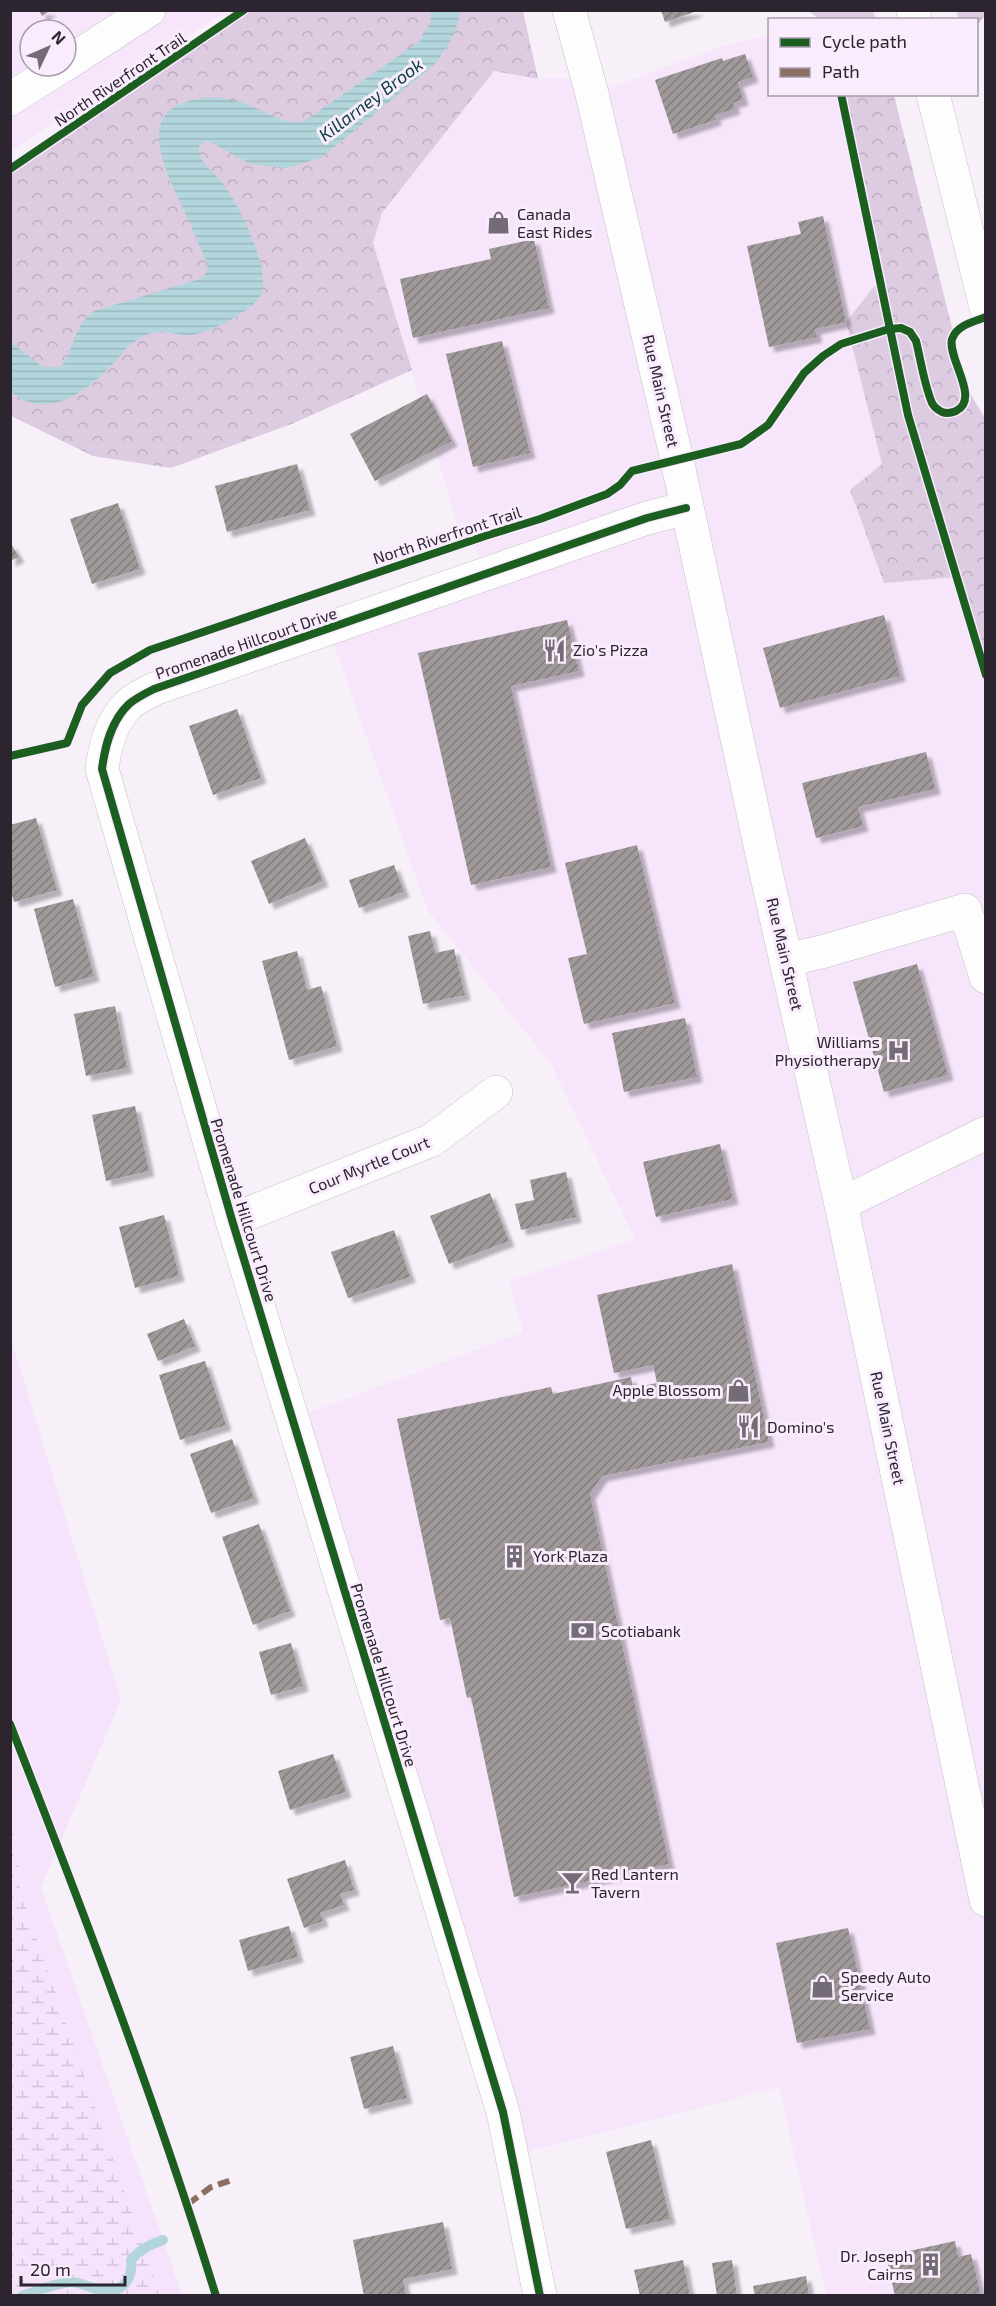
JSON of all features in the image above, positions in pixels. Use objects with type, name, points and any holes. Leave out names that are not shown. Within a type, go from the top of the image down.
[{"type":"street","points":[[78,56],[149,10]]},
{"type":"street","name":"Rue Main Street","points":[[569,10],[617,202],[677,460],[841,1204],[986,1900]]},
{"type":"street","points":[[10,99],[43,78]]},
{"type":"street","points":[[933,96],[986,308]]},
{"type":"street","name":"Promenade Hillcourt Drive","points":[[540,2295],[501,2105],[232,1220],[102,770],[108,740],[122,713],[130,703],[154,689],[647,518],[686,508]]},
{"type":"street","points":[[787,960],[965,910],[986,977]]},
{"type":"street","name":"Cour Myrtle Court","points":[[232,1220],[432,1140],[496,1092]]},
{"type":"street","points":[[841,1204],[986,1133]]},
{"type":"shaded area","points":[[11,11],[227,11],[11,151]]},
{"type":"shaded area","points":[[768,35],[768,96],[841,96],[880,279],[956,577],[985,675],[985,2295],[826,2295],[779,2087],[512,2156],[293,1419],[523,1332],[509,1281],[635,1239],[551,1064],[428,911],[328,628],[492,572],[458,526],[373,243],[382,213],[494,71],[538,79],[587,77],[592,94],[723,46]]},
{"type":"green space","points":[[244,11],[523,11],[538,79],[494,71],[382,213],[373,243],[412,370],[294,423],[171,468],[93,456],[11,416],[11,169]]},
{"type":"green space","points":[[808,11],[873,11],[876,18],[818,18]]},
{"type":"green space","points":[[956,11],[985,11],[985,15],[978,25],[978,18],[959,18]]},
{"type":"green space","points":[[841,96],[894,96],[967,388],[985,418],[985,675],[956,577],[884,583],[850,490],[882,464],[846,322],[880,279]]},
{"type":"green space","points":[[10,1335],[121,1700],[41,1887],[182,2295],[11,2295]]},
{"type":"green space","points":[[11,1823],[16,1838],[20,1890],[160,2295],[11,2295]]},
{"type":"water","name":"Killarney Brook","points":[[431,11],[460,11],[451,40],[434,65],[321,158],[286,168],[250,164],[211,142],[205,141],[199,146],[201,158],[229,193],[257,251],[263,280],[262,292],[251,306],[229,321],[204,332],[186,335],[157,332],[140,338],[129,346],[96,380],[73,396],[61,401],[36,404],[23,400],[11,392],[11,342],[43,367],[61,367],[82,324],[94,311],[200,279],[206,273],[208,265],[170,180],[160,150],[159,135],[162,122],[169,111],[190,101],[217,98],[244,103],[286,121],[306,120],[420,41],[430,23]]},
{"type":"building","points":[[39,10],[51,10],[42,16]]},
{"type":"building","points":[[661,10],[697,10],[697,11],[665,22]]},
{"type":"building","points":[[745,54],[753,77],[738,82],[743,100],[733,103],[735,109],[715,115],[716,120],[673,134],[655,80],[722,58],[723,61]]},
{"type":"building","points":[[823,216],[846,322],[815,329],[817,337],[769,347],[747,246],[801,234],[798,222]]},
{"type":"building","points":[[534,239],[549,308],[413,338],[400,279],[491,259],[489,249]]},
{"type":"building","points":[[502,341],[530,453],[473,467],[446,354]]},
{"type":"building","points":[[427,394],[452,441],[375,481],[350,434]]},
{"type":"building","points":[[297,464],[310,510],[227,532],[215,486]]},
{"type":"building","points":[[118,503],[140,569],[92,584],[70,519]]},
{"type":"building","points":[[10,542],[19,557],[10,561]]},
{"type":"building","points":[[884,615],[900,676],[780,708],[763,648]]},
{"type":"building","points":[[567,620],[579,671],[511,686],[551,867],[471,885],[418,653]]},
{"type":"building","points":[[237,709],[261,778],[213,795],[189,726]]},
{"type":"building","points":[[926,752],[935,789],[858,807],[863,826],[816,838],[802,783]]},
{"type":"building","points":[[36,818],[57,890],[14,902],[10,888],[10,825]]},
{"type":"building","points":[[305,838],[323,881],[269,904],[251,861]]},
{"type":"building","points":[[637,845],[675,1003],[584,1024],[568,958],[587,954],[565,863]]},
{"type":"building","points":[[394,865],[404,892],[359,908],[349,880]]},
{"type":"building","points":[[73,899],[94,976],[55,987],[34,909]]},
{"type":"building","points":[[430,931],[435,953],[454,949],[465,995],[423,1004],[408,936]]},
{"type":"building","points":[[297,951],[307,990],[321,986],[337,1046],[289,1060],[262,961]]},
{"type":"building","points":[[917,964],[948,1075],[884,1092],[853,982]]},
{"type":"building","points":[[115,1006],[127,1068],[86,1076],[74,1014]]},
{"type":"building","points":[[685,1018],[697,1077],[624,1092],[612,1033]]},
{"type":"building","points":[[135,1106],[149,1171],[106,1181],[92,1115]]},
{"type":"building","points":[[720,1144],[733,1199],[656,1217],[643,1162]]},
{"type":"building","points":[[566,1172],[576,1217],[521,1230],[515,1204],[534,1200],[530,1180]]},
{"type":"building","points":[[490,1193],[509,1241],[449,1264],[430,1216]]},
{"type":"building","points":[[164,1215],[179,1276],[135,1288],[119,1227]]},
{"type":"building","points":[[394,1230],[410,1277],[348,1298],[331,1252]]},
{"type":"building","name":"York Plaza","points":[[732,1264],[769,1442],[602,1476],[590,1494],[669,1864],[514,1897],[471,1697],[467,1698],[450,1618],[440,1620],[397,1419],[551,1387],[553,1394],[631,1377],[633,1388],[657,1383],[653,1365],[614,1373],[597,1295]]},
{"type":"building","points":[[184,1319],[195,1346],[158,1361],[147,1334]]},
{"type":"building","points":[[205,1361],[226,1425],[180,1440],[159,1375]]},
{"type":"building","points":[[232,1439],[254,1498],[211,1513],[190,1454]]},
{"type":"building","points":[[259,1524],[290,1611],[253,1625],[222,1537]]},
{"type":"building","points":[[291,1643],[303,1686],[271,1695],[259,1652]]},
{"type":"building","points":[[333,1754],[346,1792],[290,1810],[278,1771]]},
{"type":"building","points":[[345,1860],[354,1890],[340,1894],[344,1905],[320,1913],[323,1921],[304,1928],[287,1879]]},
{"type":"building","points":[[289,1926],[298,1957],[248,1971],[239,1940]]},
{"type":"building","name":"Speedy Auto Service","points":[[848,1928],[870,2029],[797,2043],[776,1943]]},
{"type":"building","points":[[393,2046],[407,2098],[364,2109],[350,2057]]},
{"type":"building","points":[[651,2140],[670,2219],[626,2229],[606,2152]]},
{"type":"building","points":[[443,2222],[452,2269],[403,2279],[406,2296],[364,2296],[353,2240]]},
{"type":"building","name":"Dr. Joseph Cairns","points":[[955,2241],[958,2257],[971,2254],[981,2296],[895,2296],[886,2256]]},
{"type":"building","points":[[683,2260],[690,2296],[640,2296],[634,2270]]},
{"type":"building","points":[[732,2260],[737,2296],[717,2296],[712,2263]]},
{"type":"building","points":[[806,2276],[809,2296],[755,2296],[753,2286]]},
{"type":"waterway","points":[[22,2296],[69,2282],[101,2291],[113,2291],[126,2282],[131,2272],[131,2260],[134,2256],[163,2240]]},
{"type":"marked path","points":[[188,2204],[211,2187],[232,2180]]},
{"type":"cycle path","name":"North Riverfront Trail","points":[[10,169],[244,10]]},
{"type":"cycle path","points":[[841,96],[908,415],[986,675]]},
{"type":"cycle path","name":"North Riverfront Trail","points":[[10,756],[67,743],[82,705],[110,673],[150,650],[540,519],[607,494],[620,485],[632,471],[741,444],[768,425],[804,373],[841,344],[889,329],[901,328],[910,332],[916,341],[933,404],[944,413],[956,411],[963,405],[965,397],[962,378],[954,357],[952,339],[962,327],[986,317]]},
{"type":"cycle path","points":[[540,2296],[503,2112],[232,1220],[102,769],[107,743],[118,718],[129,704],[154,689],[647,518],[686,508]]},
{"type":"cycle path","points":[[10,1724],[118,2008],[169,2151],[216,2296]]},
{"type":"place","name":"Canada East Rides","points":[[499,223]]},
{"type":"place","name":"Zio's Pizza","points":[[555,650]]},
{"type":"place","name":"Williams Physiotherapy","points":[[898,1051]]},
{"type":"place","name":"Apple Blossom","points":[[739,1390]]},
{"type":"place","name":"Domino's","points":[[749,1427]]},
{"type":"place","name":"York Plaza","points":[[515,1556]]},
{"type":"place","name":"Scotiabank","points":[[583,1631]]},
{"type":"place","name":"Red Lantern Tavern","points":[[573,1883]]},
{"type":"place","name":"Speedy Auto Service","points":[[823,1986]]},
{"type":"place","name":"Dr. Joseph Cairns","points":[[931,2265]]}]
